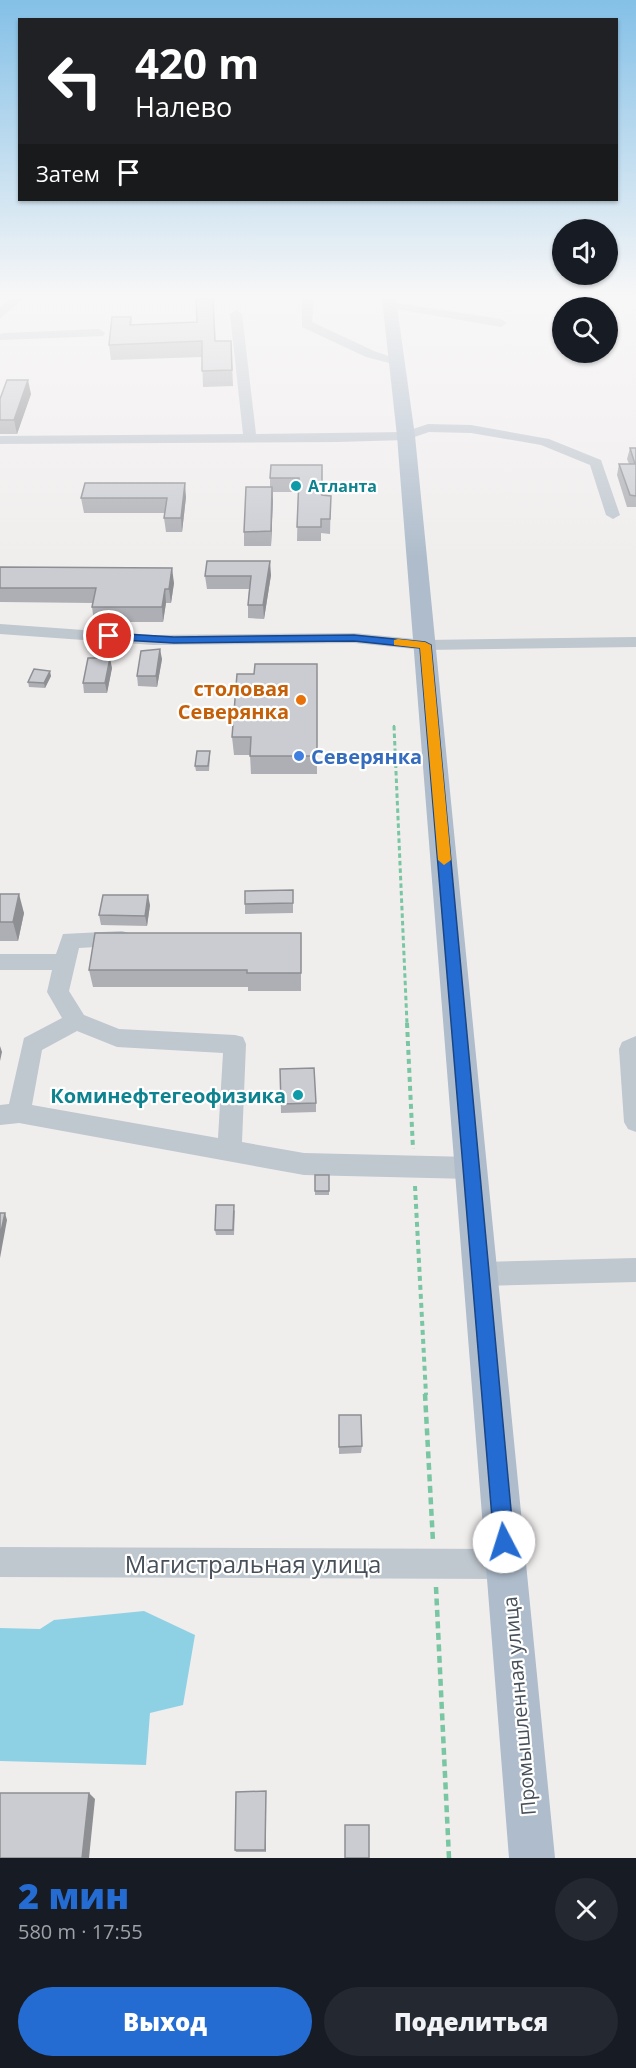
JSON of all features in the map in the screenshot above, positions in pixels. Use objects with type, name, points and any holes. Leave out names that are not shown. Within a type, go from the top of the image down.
[{"type":"main road","name":"Промышленная улица","points":[[400,386],[532,1858]]},
{"type":"street","points":[[244,386],[250,439]]},
{"type":"street","points":[[0,440],[406,436],[428,428],[471,429],[544,442],[596,464],[613,515]]},
{"type":"street","points":[[0,628],[153,640],[354,638],[425,645],[636,642]]},
{"type":"street","points":[[140,939],[70,940],[58,992],[76,1020],[117,1038],[235,1044],[230,1149]]},
{"type":"street","points":[[0,962],[65,962]]},
{"type":"street","points":[[76,1020],[32,1045],[10,1114],[230,1149],[304,1164],[471,1168]]},
{"type":"street","points":[[636,1045],[630,1050],[636,1122]]},
{"type":"street","points":[[481,1274],[636,1270]]},
{"type":"street","name":"Магистральная улица","points":[[0,1562],[506,1564]]},
{"type":"path","points":[[394,725],[449,1858]]},
{"type":"water","points":[[144,1611],[195,1635],[183,1705],[150,1713],[146,1765],[0,1761],[0,1628],[40,1629],[54,1620]]},
{"type":"building","points":[[5,386],[26,386],[14,420],[0,420],[0,399]]},
{"type":"building","points":[[630,448],[636,448],[636,496],[630,495],[619,464],[635,464]]},
{"type":"building","points":[[271,465],[322,465],[322,495],[331,496],[330,519],[321,519],[321,527],[297,527],[299,478],[270,478]]},
{"type":"building","points":[[85,483],[185,483],[181,518],[164,518],[167,498],[81,498]]},
{"type":"building","points":[[246,487],[272,487],[271,531],[244,532]]},
{"type":"building","points":[[207,561],[270,561],[263,605],[248,605],[251,576],[205,576]]},
{"type":"building","points":[[0,567],[172,568],[169,589],[165,589],[162,607],[92,607],[96,588],[0,588]]},
{"type":"building","points":[[160,649],[156,676],[137,676],[141,651]]},
{"type":"building","points":[[88,658],[110,658],[105,683],[83,683]]},
{"type":"building","points":[[255,664],[317,664],[317,756],[250,756],[251,737],[232,737],[237,674],[254,674]]},
{"type":"building","points":[[34,669],[50,671],[44,683],[28,682]]},
{"type":"building","points":[[197,751],[210,751],[208,766],[195,766]]},
{"type":"building","points":[[293,890],[293,903],[245,904],[245,891]]},
{"type":"building","points":[[0,894],[19,894],[13,922],[0,922]]},
{"type":"building","points":[[103,895],[148,895],[145,916],[99,915]]},
{"type":"building","points":[[95,933],[301,933],[301,973],[247,973],[247,970],[89,970]]},
{"type":"building","name":"Коминефтегеофизика","points":[[314,1068],[316,1103],[281,1104],[280,1069]]},
{"type":"building","points":[[315,1175],[329,1175],[329,1191],[315,1191]]},
{"type":"building","points":[[216,1205],[234,1205],[233,1230],[215,1230]]},
{"type":"building","points":[[0,1213],[5,1213],[0,1236]]},
{"type":"building","points":[[339,1415],[361,1415],[362,1446],[339,1447]]},
{"type":"building","points":[[266,1791],[265,1850],[235,1850],[236,1792]]},
{"type":"building","points":[[0,1793],[89,1793],[82,1858],[0,1858]]},
{"type":"building","points":[[345,1825],[369,1825],[369,1858],[345,1858]]},
{"type":"slow traffic","points":[[398,642],[425,645],[444,860]]},
{"type":"place","name":"Атланта","points":[[296,486]]},
{"type":"place","name":"столовая Северянка","points":[[301,700]]},
{"type":"place","name":"Северянка","points":[[299,756]]},
{"type":"place","name":"Коминефтегеофизика","points":[[298,1095]]},
{"type":"route","points":[[109,636],[153,640],[326,637],[425,645],[504,1542]]}]
